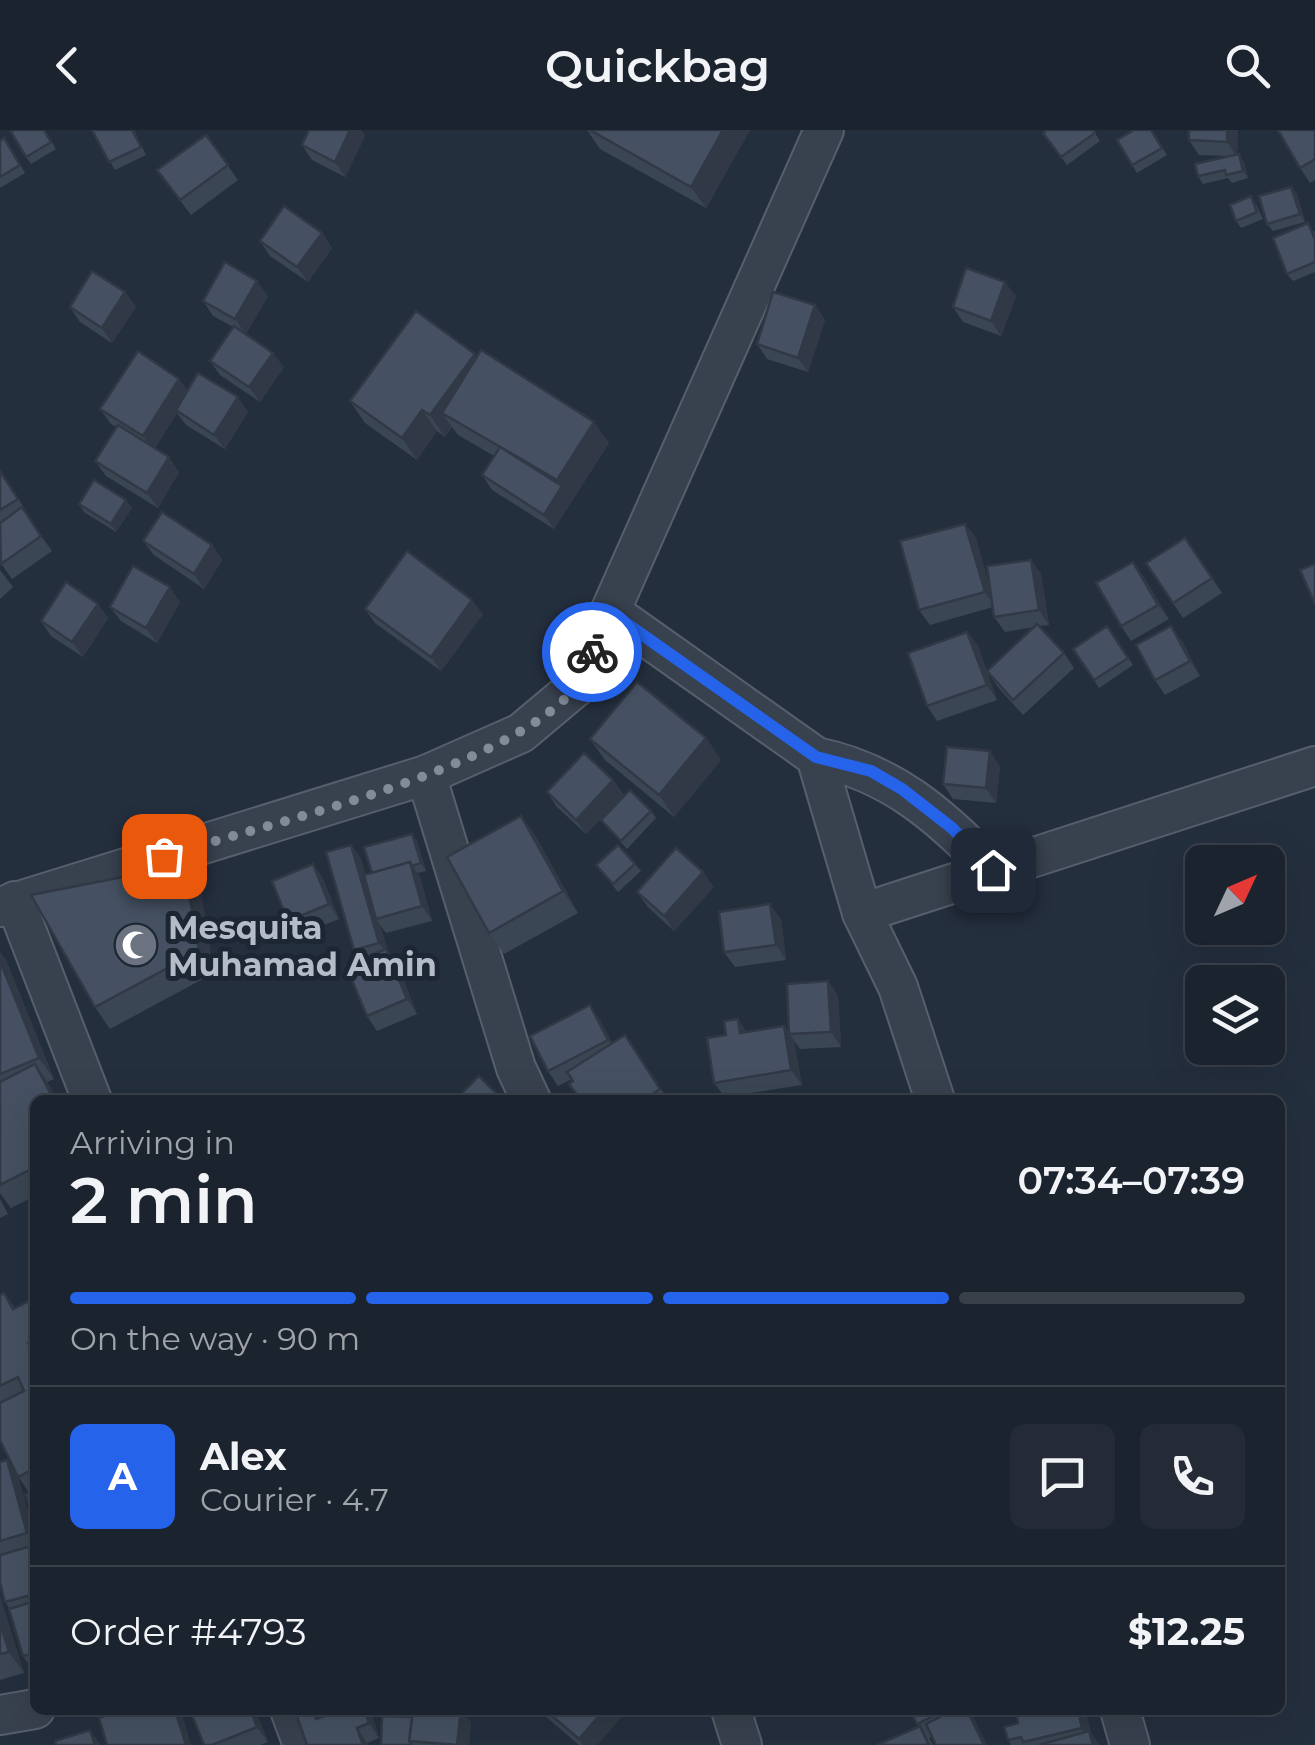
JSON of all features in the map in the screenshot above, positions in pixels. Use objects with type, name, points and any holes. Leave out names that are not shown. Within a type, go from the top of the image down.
[{"type":"street","points":[[90,1095],[7,904],[426,775],[521,733],[577,686],[824,130]]},
{"type":"street","points":[[610,612],[816,757],[871,771],[902,789],[952,828],[993,870]]},
{"type":"street","points":[[816,757],[862,912],[898,987],[932,1095]]},
{"type":"street","points":[[862,912],[1315,766]]},
{"type":"street","points":[[426,775],[516,1068],[529,1095]]},
{"type":"street","points":[[0,1715],[30,1710]]},
{"type":"street","points":[[292,1715],[302,1745]]},
{"type":"street","points":[[733,1715],[742,1745]]},
{"type":"street","points":[[1121,1715],[1130,1745]]},
{"type":"building","points":[[44,130],[51,142],[26,157],[11,132]]},
{"type":"building","points":[[92,130],[132,130],[141,147],[109,162]]},
{"type":"building","points":[[309,130],[350,130],[335,162],[302,145]]},
{"type":"building","points":[[590,130],[723,130],[691,187]]},
{"type":"building","points":[[1134,130],[1151,130],[1162,148],[1132,165],[1117,140]]},
{"type":"building","points":[[1189,130],[1227,130],[1227,142],[1189,140]]},
{"type":"building","points":[[1278,130],[1315,130],[1315,159],[1300,168]]},
{"type":"building","points":[[1043,133],[1095,133],[1061,157]]},
{"type":"building","points":[[206,135],[228,165],[180,200],[157,170]]},
{"type":"building","points":[[4,138],[20,165],[0,177],[0,141]]},
{"type":"building","points":[[1239,154],[1243,171],[1198,176],[1195,164]]},
{"type":"building","points":[[1291,187],[1300,214],[1267,224],[1259,196]]},
{"type":"building","points":[[1251,196],[1257,212],[1236,221],[1230,205]]},
{"type":"building","points":[[284,206],[322,233],[297,267],[260,241]]},
{"type":"building","points":[[1308,223],[1315,239],[1315,262],[1287,274],[1273,238]]},
{"type":"building","points":[[225,262],[257,281],[235,319],[203,301]]},
{"type":"building","points":[[966,268],[1005,282],[991,321],[953,307]]},
{"type":"building","points":[[92,271],[125,292],[102,328],[70,307]]},
{"type":"building","points":[[773,292],[815,305],[798,358],[757,344]]},
{"type":"building","points":[[416,311],[475,354],[430,415],[422,410],[402,438],[350,401]]},
{"type":"building","points":[[234,326],[273,353],[249,387],[210,361]]},
{"type":"building","points":[[481,350],[594,422],[557,480],[442,413]]},
{"type":"building","points":[[138,351],[179,379],[143,436],[100,409]]},
{"type":"building","points":[[198,373],[238,397],[214,435],[176,410]]},
{"type":"building","points":[[118,425],[169,457],[147,493],[95,461]]},
{"type":"building","points":[[500,447],[562,486],[544,515],[482,475]]},
{"type":"building","points":[[0,471],[18,499],[0,510]]},
{"type":"building","points":[[94,480],[126,500],[111,524],[79,504]]},
{"type":"building","points":[[22,507],[41,536],[1,564],[0,523]]},
{"type":"building","points":[[162,512],[212,545],[194,574],[143,541]]},
{"type":"building","points":[[965,524],[985,592],[919,610],[900,541]]},
{"type":"building","points":[[1185,538],[1212,578],[1173,603],[1146,563]]},
{"type":"building","points":[[407,551],[472,600],[431,657],[365,609]]},
{"type":"building","points":[[1031,560],[1039,610],[994,617],[987,566]]},
{"type":"building","points":[[1133,562],[1158,605],[1121,626],[1096,583]]},
{"type":"building","points":[[1315,564],[1315,604],[1300,570]]},
{"type":"building","points":[[133,566],[170,587],[146,628],[110,607]]},
{"type":"building","points":[[66,582],[98,604],[72,642],[41,621]]},
{"type":"building","points":[[1037,624],[1064,653],[1013,700],[987,671]]},
{"type":"building","points":[[1107,626],[1128,658],[1094,680],[1073,649]]},
{"type":"building","points":[[1171,626],[1190,661],[1155,680],[1136,645]]},
{"type":"building","points":[[967,632],[987,685],[927,706],[908,653]]},
{"type":"building","points":[[637,682],[706,738],[659,795],[590,739]]},
{"type":"building","points":[[947,747],[990,751],[986,788],[943,784]]},
{"type":"building","points":[[584,753],[613,780],[576,820],[547,792]]},
{"type":"building","points":[[630,790],[651,811],[621,841],[601,820]]},
{"type":"building","points":[[521,816],[563,891],[489,933],[447,857]]},
{"type":"building","points":[[412,834],[421,863],[412,866],[410,862],[372,873],[364,847]]},
{"type":"building","points":[[351,845],[379,943],[354,950],[326,852]]},
{"type":"building","points":[[618,845],[635,864],[613,884],[596,865]]},
{"type":"building","points":[[676,848],[703,872],[664,916],[637,892]]},
{"type":"building","points":[[410,862],[422,906],[376,919],[364,875]]},
{"type":"building","points":[[313,864],[329,904],[288,921],[272,881]]},
{"type":"building","name":"Mesquita Muhamad Amin","points":[[184,865],[199,951],[95,1007],[31,895]]},
{"type":"building","points":[[770,904],[776,945],[724,952],[719,912]]},
{"type":"building","points":[[386,949],[407,999],[367,1016],[346,966]]},
{"type":"building","points":[[0,961],[39,1058],[0,1074]]},
{"type":"building","points":[[828,981],[831,1032],[789,1034],[787,984]]},
{"type":"building","points":[[590,1005],[608,1040],[548,1071],[530,1036]]},
{"type":"building","points":[[738,1019],[740,1033],[784,1026],[791,1070],[714,1083],[707,1038],[726,1035],[724,1021]]},
{"type":"building","points":[[625,1035],[660,1089],[651,1095],[577,1095],[569,1084],[573,1081],[567,1072]]},
{"type":"building","points":[[35,1064],[51,1095],[30,1095],[30,1170],[0,1185],[0,1082]]},
{"type":"building","points":[[479,1076],[498,1095],[460,1095]]},
{"type":"building","points":[[4,1293],[13,1309],[30,1300],[30,1471],[18,1477],[0,1440],[0,1403],[24,1391],[18,1377],[0,1386],[0,1295]]},
{"type":"building","points":[[7,1460],[27,1533],[0,1541],[0,1462]]},
{"type":"building","points":[[30,1546],[30,1595],[5,1602],[0,1555]]},
{"type":"building","points":[[30,1603],[30,1654],[23,1656],[9,1609]]},
{"type":"building","points":[[0,1623],[9,1652],[0,1654]]},
{"type":"building","points":[[177,1715],[186,1745],[107,1745],[99,1718]]},
{"type":"building","points":[[192,1715],[253,1715],[257,1727],[204,1745]]},
{"type":"building","points":[[296,1715],[315,1715],[316,1719],[328,1715],[366,1715],[369,1723],[357,1728],[363,1745],[307,1745]]},
{"type":"building","points":[[412,1715],[460,1715],[457,1745],[409,1741]]},
{"type":"building","points":[[551,1715],[600,1715],[579,1739]]},
{"type":"building","points":[[912,1715],[935,1715],[917,1724]]},
{"type":"building","points":[[944,1715],[969,1715],[984,1745],[936,1745],[926,1724]]},
{"type":"building","points":[[1016,1715],[1079,1715],[1082,1728],[1023,1742],[1021,1737],[1008,1740],[1004,1727],[1018,1723]]},
{"type":"building","points":[[382,1716],[412,1717],[412,1745],[381,1745]]},
{"type":"building","points":[[920,1726],[929,1745],[877,1745]]},
{"type":"building","points":[[90,1730],[95,1745],[56,1745],[55,1741]]},
{"type":"building","points":[[1089,1731],[1093,1745],[1039,1745]]},
{"type":"way so far","points":[[164,856],[426,775],[521,733],[577,686],[592,652]]},
{"type":"place","name":"Mesquita Muhamad Amin","points":[[136,945]]},
{"type":"route","points":[[592,652],[610,612],[816,757],[871,771],[902,789],[952,828],[993,870]]}]
